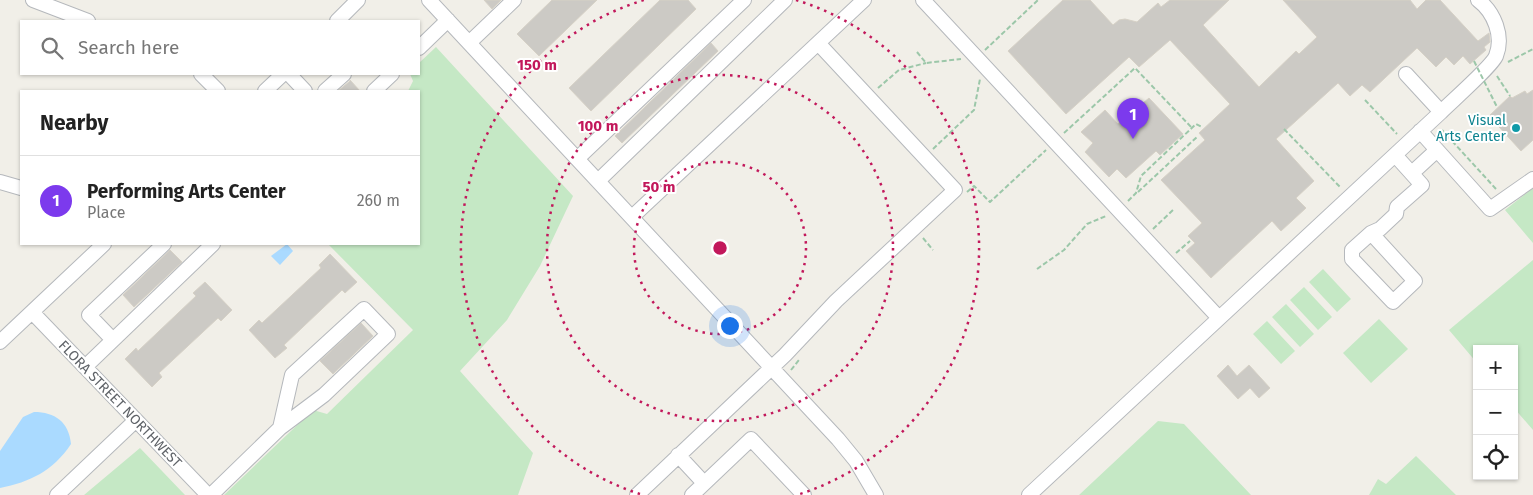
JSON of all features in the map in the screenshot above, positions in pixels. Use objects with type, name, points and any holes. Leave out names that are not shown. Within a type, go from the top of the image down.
[{"type":"street","points":[[33,0],[85,20]]},
{"type":"street","points":[[338,20],[358,0]]},
{"type":"street","points":[[429,0],[846,449],[876,495]]},
{"type":"street","points":[[469,43],[514,0]]},
{"type":"street","points":[[577,159],[744,0]]},
{"type":"street","points":[[598,181],[785,0]]},
{"type":"street","points":[[632,217],[864,0]]},
{"type":"street","points":[[923,0],[1058,138],[1219,318]]},
{"type":"street","points":[[1029,495],[1420,131],[1494,66],[1499,45],[1496,24],[1491,13],[1478,0]]},
{"type":"street","points":[[420,47],[448,20]]},
{"type":"street","points":[[636,495],[770,366],[785,355],[859,279],[955,190],[818,43]]},
{"type":"street","points":[[1406,74],[1437,116]]},
{"type":"street","points":[[201,75],[217,90]]},
{"type":"street","points":[[266,90],[282,75]]},
{"type":"street","points":[[290,75],[304,90]]},
{"type":"street","points":[[326,90],[343,75]]},
{"type":"street","points":[[375,90],[391,75]]},
{"type":"street","points":[[1420,131],[1490,209],[1533,178]]},
{"type":"street","points":[[1412,172],[1437,150]]},
{"type":"street","points":[[1371,232],[1416,281],[1393,302],[1352,259],[1352,250],[1371,232],[1396,214],[1397,207],[1422,185],[1395,155]]},
{"type":"street","points":[[0,182],[20,188]]},
{"type":"street","points":[[0,342],[103,245]]},
{"type":"street","points":[[113,340],[89,315],[163,245]]},
{"type":"street","points":[[85,367],[212,245]]},
{"type":"street","points":[[209,495],[280,428],[324,395],[388,334],[364,309],[292,374],[280,428]]},
{"type":"street","name":"FLORA STREET NORTHWEST","points":[[32,312],[135,421],[209,495]]},
{"type":"street","points":[[57,495],[135,421]]},
{"type":"street","points":[[692,495],[751,439],[804,495]]},
{"type":"street","points":[[678,456],[704,483]]},
{"type":"path","points":[[868,97],[899,70],[926,63],[977,57],[1038,0]]},
{"type":"path","points":[[1510,96],[1494,66],[1533,49]]},
{"type":"path","points":[[917,52],[926,63]]},
{"type":"path","points":[[924,157],[974,110],[981,76],[977,57]]},
{"type":"path","points":[[1474,61],[1497,107]]},
{"type":"path","points":[[966,192],[974,186],[990,202],[1135,68],[1192,128]]},
{"type":"path","points":[[1365,100],[1401,138]]},
{"type":"path","points":[[1437,116],[1504,198]]},
{"type":"path","points":[[1136,194],[1141,176],[1198,123],[1202,127]]},
{"type":"path","points":[[1284,129],[1343,191]]},
{"type":"path","points":[[1038,269],[1064,250],[1087,224],[1121,208],[1198,136]]},
{"type":"path","points":[[1150,232],[1173,210]]},
{"type":"path","points":[[921,236],[933,250]]},
{"type":"path","points":[[1173,256],[1190,240]]},
{"type":"green space","points":[[436,47],[573,196],[540,266],[507,320],[460,371],[533,453],[518,495],[224,495],[313,410],[327,414],[413,330],[329,245],[420,245],[420,90],[408,90],[413,81],[410,75],[420,75],[420,62]]},
{"type":"green space","points":[[1533,188],[1533,243],[1505,210]]},
{"type":"green space","points":[[1533,260],[1533,430],[1518,413],[1518,345],[1473,345],[1473,358],[1449,330]]},
{"type":"green space","points":[[1323,269],[1351,299],[1337,312],[1309,282]]},
{"type":"green space","points":[[1304,287],[1332,317],[1318,330],[1290,300]]},
{"type":"green space","points":[[1286,304],[1314,334],[1300,347],[1272,317]]},
{"type":"green space","points":[[1379,319],[1408,349],[1371,383],[1343,353]]},
{"type":"green space","points":[[1267,321],[1295,351],[1281,364],[1253,334]]},
{"type":"green space","points":[[1158,421],[1184,424],[1251,495],[1079,495]]},
{"type":"green space","points":[[140,448],[185,495],[84,495]]},
{"type":"green space","points":[[1416,456],[1456,495],[1369,495],[1378,479],[1386,484]]},
{"type":"water","points":[[286,245],[293,251],[280,265],[271,256]]},
{"type":"water","points":[[34,412],[42,412],[60,420],[70,436],[71,444],[57,461],[40,474],[31,479],[0,488],[0,451],[23,417]]},
{"type":"building","points":[[484,0],[501,0],[492,9]]},
{"type":"building","points":[[552,0],[597,0],[539,56],[517,34]]},
{"type":"building","points":[[660,0],[688,0],[696,9],[591,111],[569,88]]},
{"type":"building","points":[[1063,0],[1090,0],[1113,25],[1119,20],[1125,19],[1137,22],[1158,3],[1161,7],[1170,0],[1229,0],[1203,25],[1259,87],[1296,51],[1299,54],[1317,37],[1283,0],[1410,0],[1417,9],[1426,0],[1440,0],[1478,41],[1489,33],[1490,42],[1484,47],[1486,50],[1470,64],[1463,56],[1454,65],[1446,57],[1436,67],[1417,48],[1370,92],[1362,85],[1350,96],[1338,83],[1276,139],[1314,181],[1296,198],[1306,208],[1281,231],[1272,221],[1211,278],[1186,251],[1195,243],[1188,236],[1202,223],[1161,180],[1205,140],[1199,133],[1230,104],[1170,40],[1139,67],[1129,57],[1066,114],[1008,51]]},
{"type":"building","points":[[711,43],[718,51],[622,143],[615,136]]},
{"type":"building","points":[[350,81],[359,90],[339,90]]},
{"type":"building","name":"Visual Arts Center","points":[[1533,90],[1533,140],[1521,151],[1489,116],[1510,96],[1512,98],[1525,91],[1527,94]]},
{"type":"building","points":[[1149,98],[1183,134],[1160,155],[1156,151],[1126,178],[1117,169],[1109,177],[1085,152],[1093,143],[1081,132],[1105,110],[1118,124]]},
{"type":"building","points":[[170,250],[182,262],[134,307],[123,295]]},
{"type":"building","points":[[330,254],[357,282],[345,293],[342,290],[284,345],[287,348],[275,358],[249,330],[259,320],[262,323],[321,268],[319,265]]},
{"type":"building","points":[[205,282],[232,310],[221,321],[218,318],[159,373],[162,377],[152,387],[125,359],[136,348],[138,351],[196,296],[193,293]]},
{"type":"building","points":[[361,323],[373,336],[333,374],[320,361]]},
{"type":"building","points":[[1228,365],[1237,376],[1249,365],[1270,388],[1259,398],[1250,388],[1238,399],[1217,376]]},
{"type":"place","name":"Visual Arts Center","points":[[1516,128]]},
{"type":"place","name":"Performing Arts Center","points":[[1133,139]]}]
